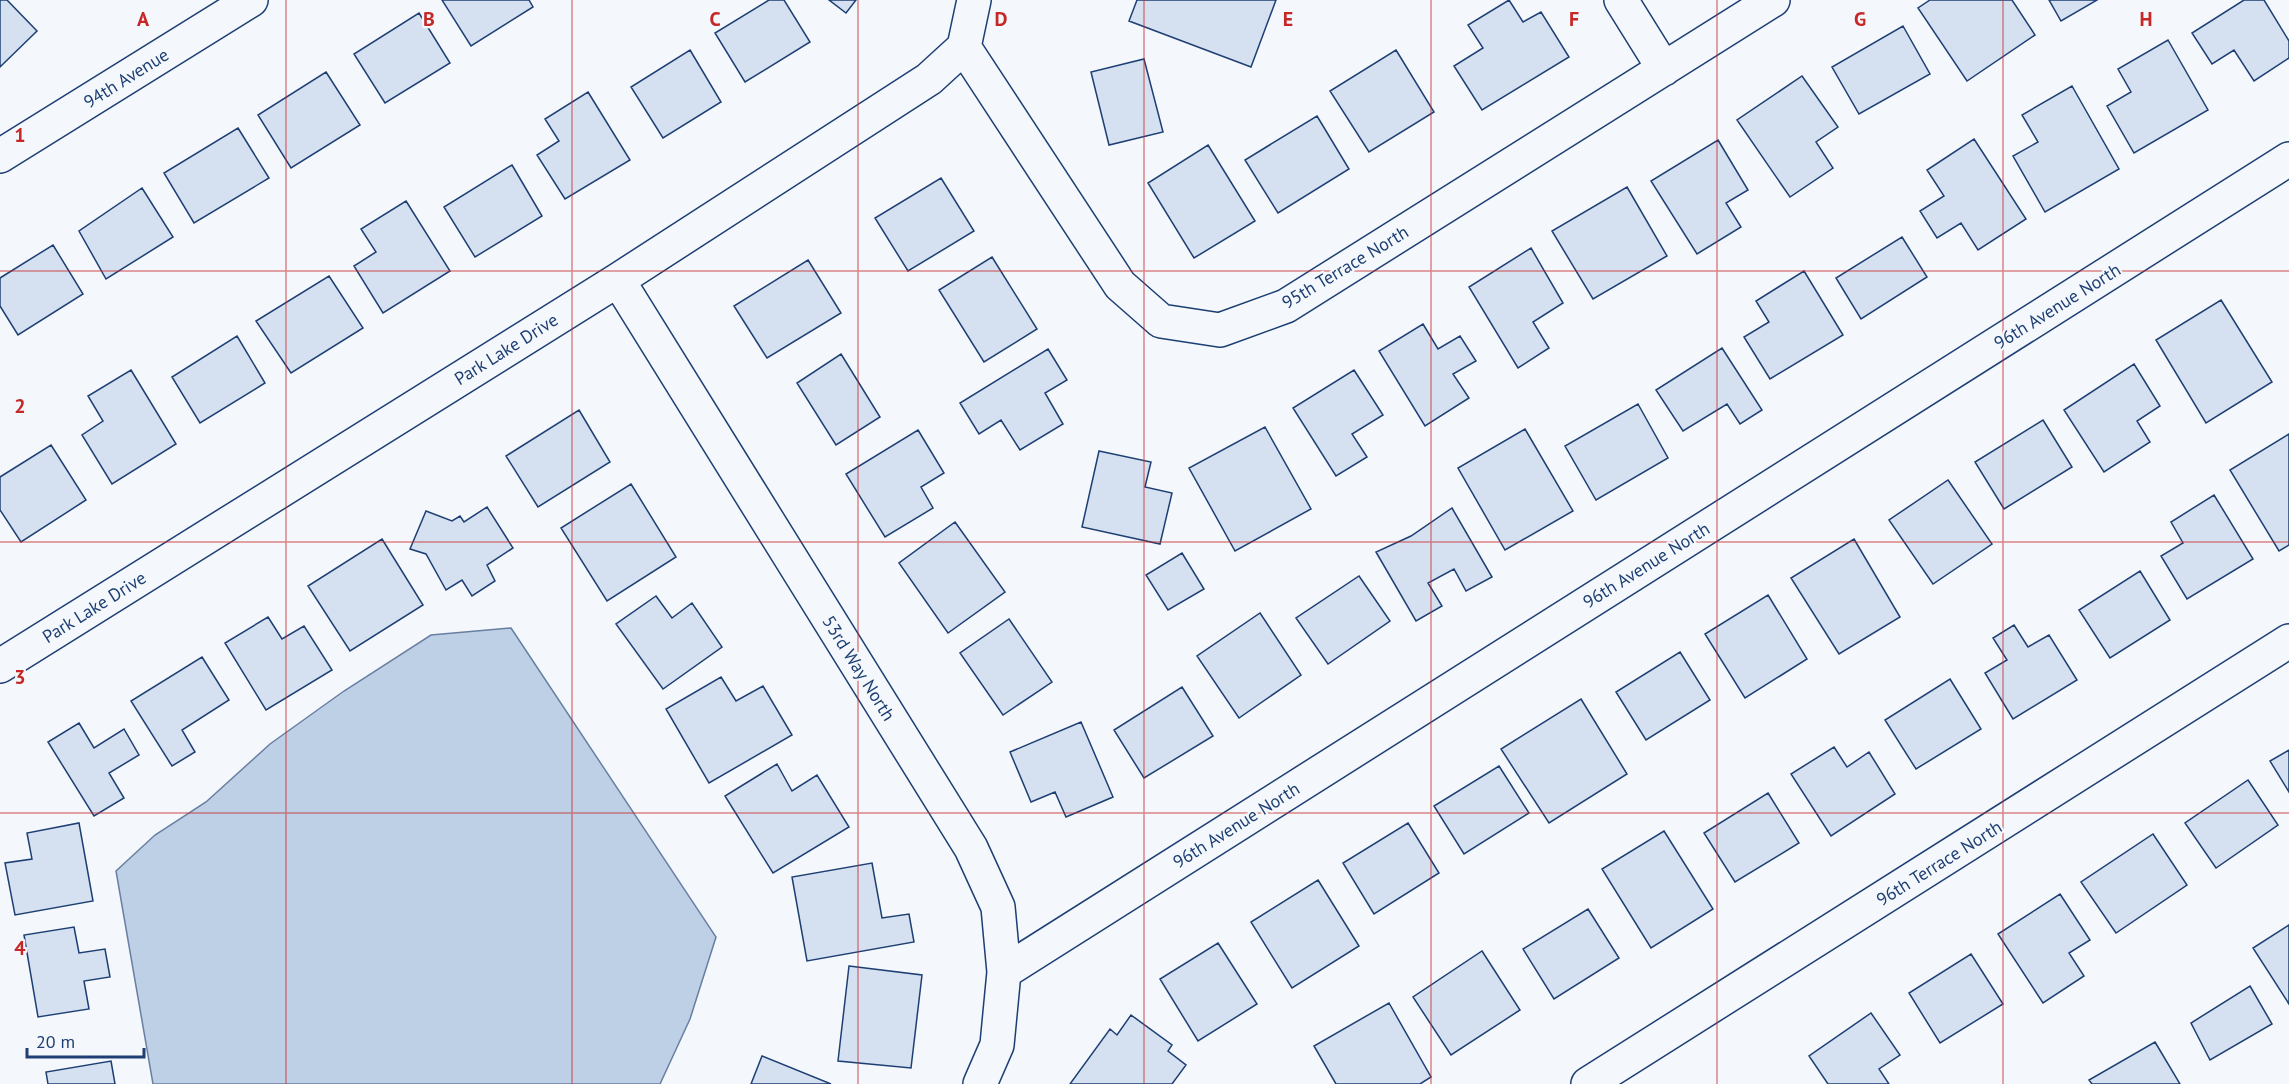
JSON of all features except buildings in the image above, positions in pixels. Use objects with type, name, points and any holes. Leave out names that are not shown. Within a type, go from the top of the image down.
[{"type":"street","name":"94th Avenue","points":[[0,156],[251,0]]},
{"type":"street","points":[[964,46],[974,0]]},
{"type":"street","points":[[1621,0],[1664,69]]},
{"type":"street","name":"95th Terrace North","points":[[964,46],[1120,285],[1161,321],[1220,330],[1286,306],[1773,0]]},
{"type":"street","name":"Park Lake Drive","points":[[0,666],[618,280],[929,79],[964,46]]},
{"type":"street","name":"96th Avenue North","points":[[1004,972],[2289,159]]},
{"type":"street","name":"53rd Way North","points":[[618,280],[970,848],[998,907],[1004,972],[997,1045],[980,1084]]},
{"type":"street","name":"96th Terrace North","points":[[1588,1084],[2289,641]]},
{"type":"water","points":[[511,628],[716,937],[690,1019],[660,1084],[153,1084],[116,871],[155,835],[206,802],[270,744],[344,691],[431,635]]}]
